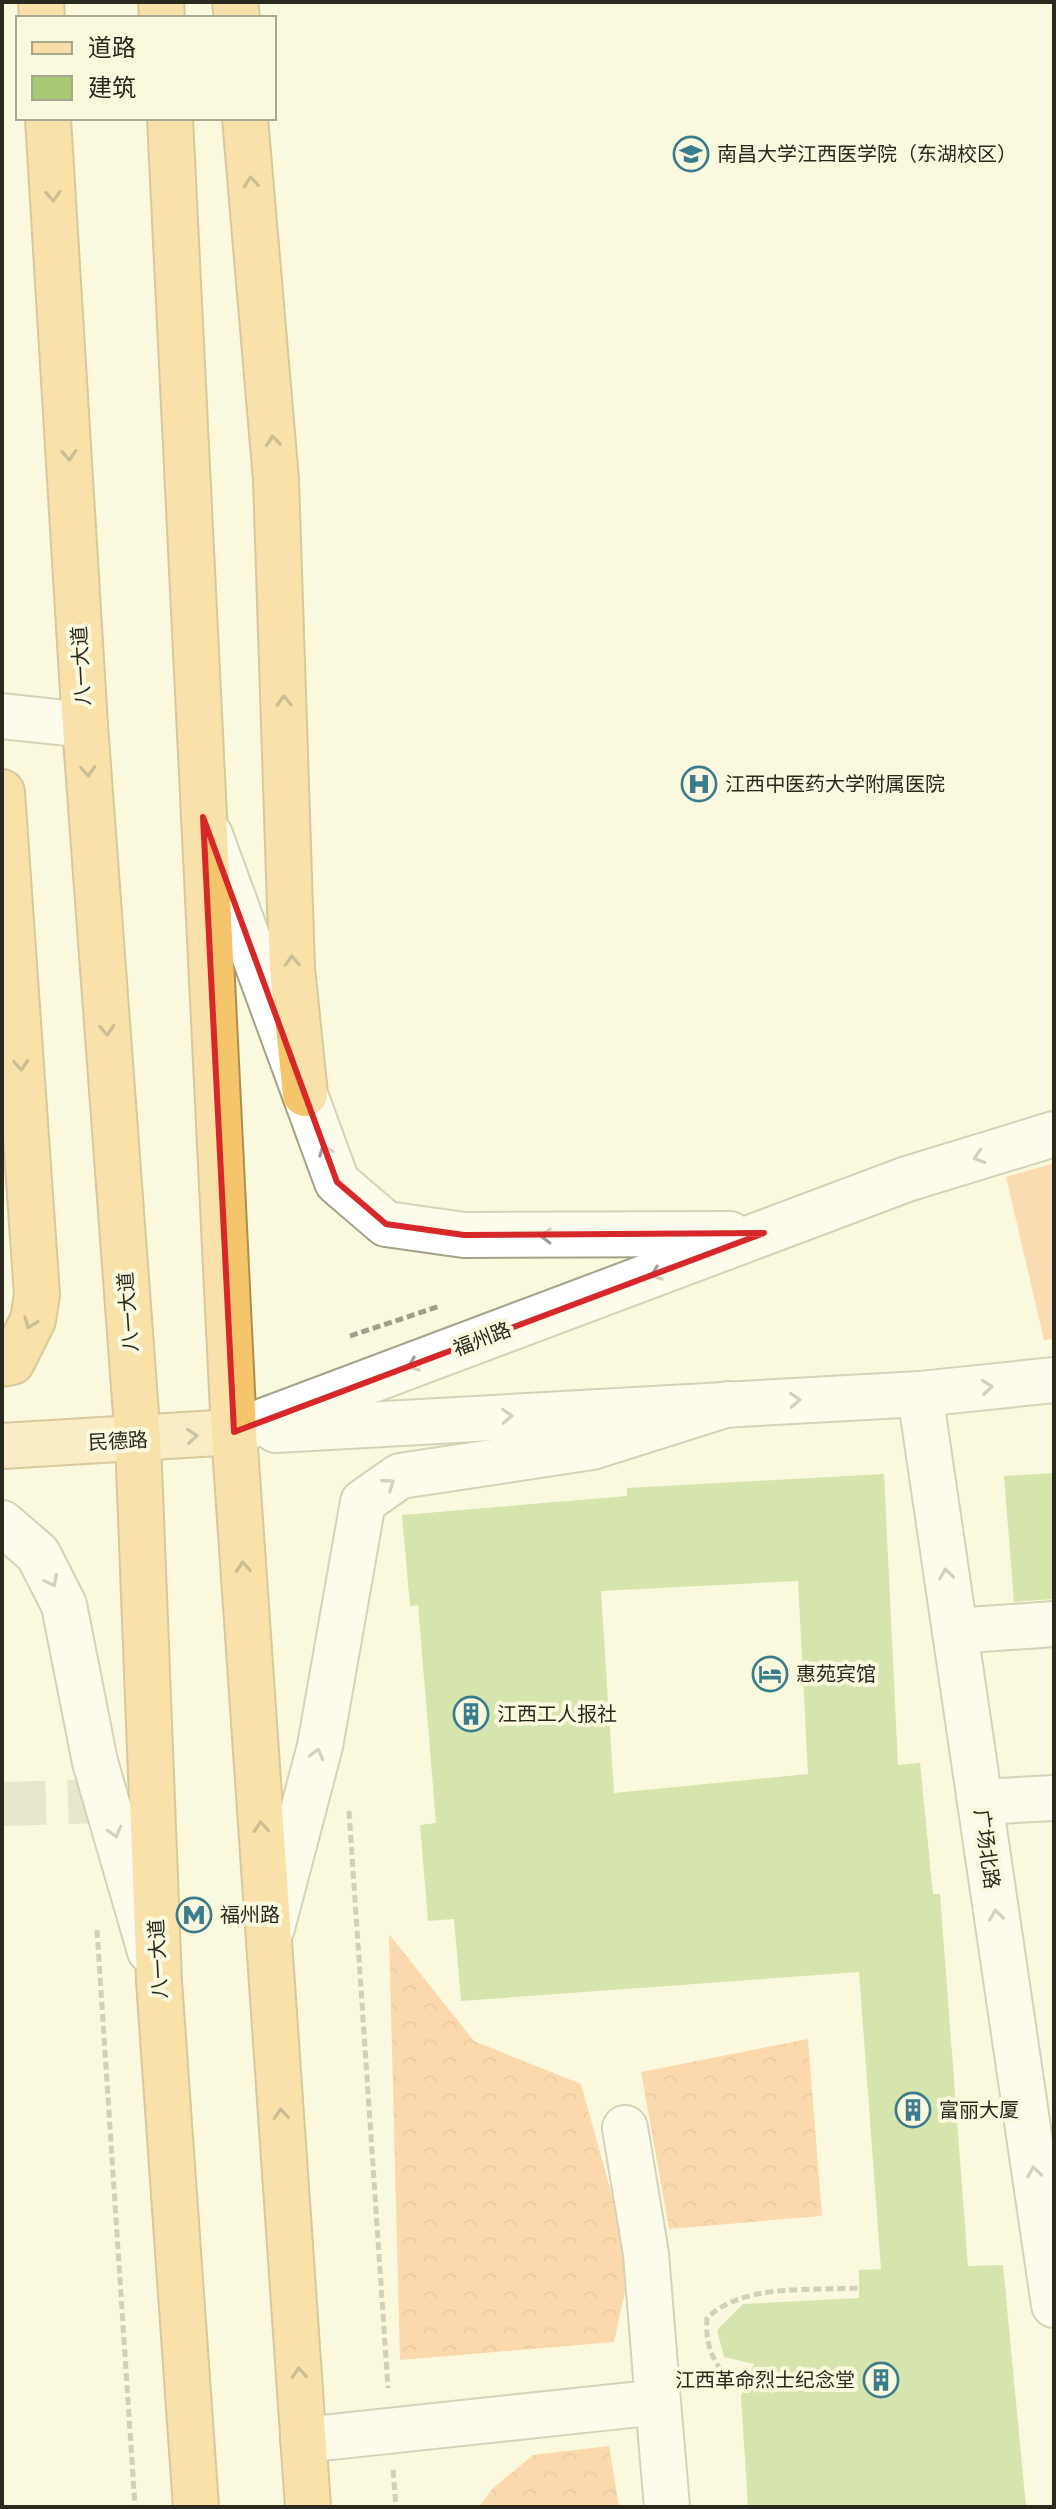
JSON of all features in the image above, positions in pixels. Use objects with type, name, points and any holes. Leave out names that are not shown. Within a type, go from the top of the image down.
[{"type":"highway","name":"八一大道","points":[[48,120],[85,725],[138,1441],[159,1981],[196,2507]]},
{"type":"highway","points":[[170,120],[234,1432],[308,2507]]},
{"type":"highway","points":[[245,120],[276,480],[292,968],[305,1094]]},
{"type":"highway","points":[[2,792],[37,1295],[33,1320],[12,1362],[2,1364]]},
{"type":"main road","name":"民德路","points":[[2,1446],[138,1441],[234,1432]]},
{"type":"street","points":[[2,716],[85,725]]},
{"type":"street","points":[[203,817],[337,1182],[386,1224],[464,1235],[764,1233]]},
{"type":"street","name":"福州路","points":[[234,1432],[907,1179],[1054,1134]]},
{"type":"street","points":[[234,1432],[920,1394],[1054,1380]]},
{"type":"street","name":"广场北路","points":[[920,1394],[980,1802],[1040,2116],[1054,2305]]},
{"type":"street","points":[[269,1938],[320,1746],[363,1502],[400,1476],[592,1447],[728,1404]]},
{"type":"street","points":[[2,1523],[38,1554],[64,1605],[95,1762],[159,1981]]},
{"type":"street","points":[[955,1631],[1054,1624]]},
{"type":"street","points":[[980,1802],[1054,1798]]},
{"type":"street","points":[[625,2128],[646,2254],[667,2507]]},
{"type":"street","points":[[303,2440],[658,2402]]},
{"type":"path","points":[[349,1810],[396,2507]]},
{"type":"path","points":[[97,1929],[135,2507]]},
{"type":"path","points":[[728,2380],[713,2361],[706,2338],[707,2318],[723,2303],[748,2296],[859,2288]]},
{"type":"highlighted area","points":[[203,817],[337,1182],[386,1224],[464,1235],[764,1233],[234,1432]]},
{"type":"green space","points":[[389,1934],[474,2041],[581,2084],[631,2264],[614,2342],[400,2360]]},
{"type":"green space","points":[[808,2039],[822,2216],[669,2229],[641,2072]]},
{"type":"green space","points":[[609,2446],[619,2507],[479,2507],[493,2488],[533,2455]]},
{"type":"shaded area","points":[[1054,1163],[1054,1339],[1044,1340],[1006,1177]]},
{"type":"building","points":[[1054,1473],[1054,1599],[1014,1602],[1004,1476]]},
{"type":"building","points":[[884,1474],[898,1765],[920,1763],[933,1894],[940,1894],[968,2266],[1003,2265],[1026,2507],[748,2507],[741,2396],[754,2364],[724,2357],[717,2330],[743,2304],[859,2298],[859,2270],[881,2269],[859,1972],[461,2001],[454,1919],[428,1921],[420,1825],[436,1823],[418,1605],[410,1606],[402,1515],[627,1496],[627,1488]],"holes":[[[798,1581],[808,1774],[614,1793],[601,1591]]]},
{"type":"tunnel","points":[[2,1804],[106,1801]]},
{"type":"place","name":"南昌大学江西医学院（东湖校区）","points":[[691,154]]},
{"type":"place","name":"江西中医药大学附属医院","points":[[699,784]]},
{"type":"place","name":"惠苑宾馆","points":[[770,1674]]},
{"type":"place","name":"江西工人报社","points":[[471,1714]]},
{"type":"place","name":"福州路","points":[[194,1915]]},
{"type":"place","name":"富丽大厦","points":[[913,2110]]},
{"type":"place","name":"江西革命烈士纪念堂","points":[[881,2380]]}]
